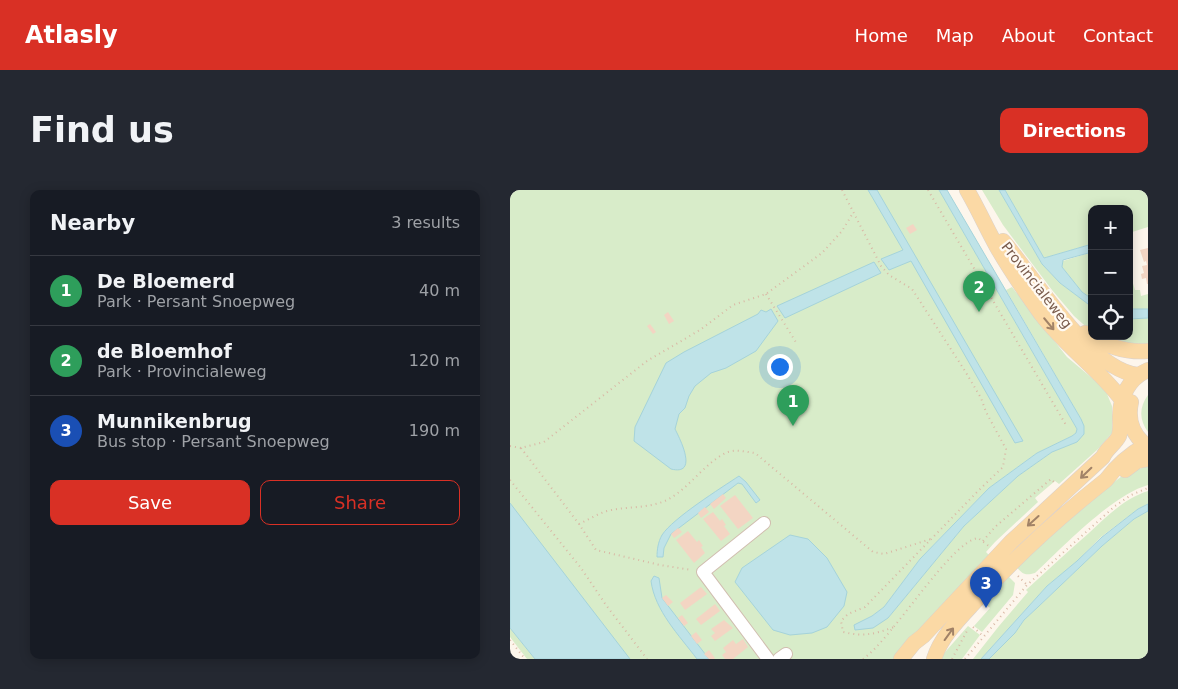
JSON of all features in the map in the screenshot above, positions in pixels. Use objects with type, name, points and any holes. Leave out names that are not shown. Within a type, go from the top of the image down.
[{"type":"main road","name":"Provincialeweg","points":[[967,190],[997,247],[1041,315],[1064,342],[1101,374],[1110,377],[1127,395]]},
{"type":"main road","name":"Provincialeweg","points":[[987,225],[1004,242],[1066,322],[1085,342],[1102,358],[1122,372],[1144,375]]},
{"type":"main road","points":[[1066,322],[1108,346],[1125,350],[1148,351]]},
{"type":"main road","points":[[901,659],[1011,542],[1102,458],[1106,450],[1117,439],[1120,429],[1120,408],[1127,395],[1144,375]]},
{"type":"main road","points":[[932,656],[961,617],[996,579],[1048,529],[1106,480],[1124,460],[1146,453],[1133,430],[1127,395]]},
{"type":"main road","points":[[1102,458],[1113,454],[1130,437],[1133,430]]},
{"type":"main road","points":[[911,659],[920,647],[923,636]]},
{"type":"street","points":[[764,523],[703,572],[768,659]]},
{"type":"path","points":[[842,190],[881,266],[889,275],[912,289],[920,304],[950,346],[981,398],[986,412],[1006,449],[1003,466],[866,607],[848,614],[841,621],[843,632],[858,636],[877,634],[894,627]]},
{"type":"path","points":[[928,190],[1066,425]]},
{"type":"path","points":[[510,446],[521,448],[544,442],[647,361],[700,330],[733,306],[766,294],[822,253],[842,231],[853,212]]},
{"type":"path","points":[[766,294],[797,344]]},
{"type":"path","points":[[521,448],[579,524],[596,550],[660,565],[703,572]]},
{"type":"path","points":[[579,524],[607,511],[653,506],[669,499],[691,483],[717,459],[730,452],[742,451],[755,453],[873,552],[884,554],[933,538]]},
{"type":"path","points":[[983,541],[995,527],[1051,479],[1054,482]]},
{"type":"path","points":[[510,480],[581,568],[647,659]]},
{"type":"path","points":[[965,659],[1027,585],[1115,506],[1131,495],[1148,488]]},
{"type":"path","points":[[863,659],[882,642],[964,545],[972,539],[978,538],[990,547]]},
{"type":"path","points":[[1018,575],[1027,585]]},
{"type":"path","points":[[952,659],[971,627],[983,636]]},
{"type":"path","points":[[510,640],[525,659]]},
{"type":"green space","points":[[510,190],[939,190],[1077,429],[1076,433],[1072,436],[1037,453],[989,488],[920,559],[884,607],[855,625],[888,618],[964,526],[1018,476],[1052,452],[1077,442],[1081,419],[1006,290],[1012,287],[1067,357],[1105,389],[1112,406],[1112,433],[1097,450],[1059,484],[1055,481],[1035,498],[1038,502],[986,552],[989,555],[897,659],[629,659],[510,504]]},
{"type":"green space","points":[[982,190],[999,190],[1042,264],[1060,283],[1088,304],[1088,328],[1074,316],[1052,290],[1003,225]]},
{"type":"green space","points":[[1005,190],[1148,190],[1148,227],[1133,232],[1133,205],[1088,205],[1088,245],[1044,258]]},
{"type":"green space","points":[[1088,253],[1088,296],[1082,292],[1062,267],[1063,261]]},
{"type":"green space","points":[[1133,283],[1135,290],[1140,290],[1141,296],[1148,294],[1148,309],[1133,309]]},
{"type":"green space","points":[[1148,318],[1148,346],[1139,347],[1113,340],[1133,340],[1133,319]]},
{"type":"green space","points":[[1148,395],[1148,432],[1141,414],[1143,404]]},
{"type":"green space","points":[[1148,466],[1148,485],[1119,499],[1104,510],[1035,573],[1024,574],[1016,566],[1088,502],[1126,473]]},
{"type":"green space","points":[[1148,491],[1148,504],[1138,509],[1101,537],[1077,561],[1047,586],[981,659],[973,659],[1028,592],[1026,590],[1116,509],[1131,498]]},
{"type":"green space","points":[[1148,511],[1148,659],[989,659],[1015,633],[1024,620],[1102,546],[1134,519]]},
{"type":"green space","points":[[1007,575],[1015,583],[1013,595],[982,632],[974,626],[990,608],[986,605]]},
{"type":"green space","points":[[968,626],[980,635],[962,659],[939,659]]},
{"type":"green space","points":[[510,628],[535,659],[527,659],[510,637]]},
{"type":"water","points":[[868,190],[877,190],[1023,441],[1015,443],[911,261],[889,270],[881,259],[903,250]]},
{"type":"water","points":[[939,190],[947,190],[1081,419],[1084,426],[1084,434],[1077,442],[1052,452],[1018,476],[964,526],[888,618],[873,628],[855,630],[854,625],[872,616],[884,607],[920,559],[989,488],[1037,453],[1072,436],[1076,433],[1077,429]]},
{"type":"water","points":[[999,190],[1005,190],[1044,258],[1088,245],[1088,253],[1063,260],[1062,267],[1082,292],[1088,296],[1088,304],[1060,283],[1042,264]]},
{"type":"water","points":[[874,262],[881,273],[785,318],[777,306]]},
{"type":"water","points":[[771,309],[778,321],[756,351],[726,368],[711,373],[695,386],[685,408],[679,414],[675,429],[685,455],[686,462],[684,467],[679,470],[671,469],[634,441],[635,427],[666,363],[758,314],[761,310],[766,312]]},
{"type":"water","points":[[1133,309],[1148,309],[1148,318],[1133,319]]},
{"type":"water","points":[[739,476],[760,500],[756,503],[742,484],[738,483],[671,534],[664,548],[663,557],[657,557],[662,535],[676,520]]},
{"type":"water","points":[[510,503],[630,659],[535,659],[510,628]]},
{"type":"water","points":[[1148,504],[1148,511],[1134,519],[1102,546],[1024,620],[1015,633],[989,659],[981,659],[1047,586],[1102,537],[1138,509]]},
{"type":"water","points":[[790,535],[808,539],[827,558],[847,592],[844,606],[827,627],[812,633],[790,635],[773,630],[735,582],[742,568]]},
{"type":"water","points":[[654,576],[659,578],[662,598],[709,659],[697,659],[663,613],[653,592],[651,581]]},
{"type":"building","points":[[913,224],[917,230],[910,234],[906,228]]},
{"type":"building","points":[[1148,248],[1147,284],[1146,278],[1142,279],[1141,274],[1144,273],[1142,266],[1147,265],[1140,250]]},
{"type":"building","points":[[668,312],[674,321],[669,324],[664,315]]},
{"type":"building","points":[[650,324],[656,332],[653,334],[647,326]]},
{"type":"building","points":[[723,494],[726,498],[714,509],[710,504]]},
{"type":"building","points":[[735,495],[753,518],[738,529],[720,506]]},
{"type":"building","points":[[705,507],[709,512],[701,518],[698,513]]},
{"type":"building","points":[[713,512],[720,521],[722,519],[726,525],[724,526],[730,534],[721,541],[703,519]]},
{"type":"building","points":[[678,528],[682,532],[674,538],[671,534]]},
{"type":"building","points":[[688,531],[697,542],[699,540],[705,553],[694,563],[676,540]]},
{"type":"building","points":[[701,587],[707,594],[685,610],[680,603]]},
{"type":"building","points":[[666,595],[673,602],[668,606],[662,598]]},
{"type":"building","points":[[715,604],[720,611],[701,625],[696,619]]},
{"type":"building","points":[[682,615],[688,623],[684,626],[678,618]]},
{"type":"building","points":[[724,620],[733,628],[715,641],[711,636],[715,633],[711,629]]},
{"type":"building","points":[[696,632],[702,640],[697,644],[691,636]]},
{"type":"building","points":[[743,639],[748,647],[733,659],[725,659],[722,655],[726,652],[723,648],[733,640],[736,644]]},
{"type":"building","points":[[709,650],[714,659],[709,659],[704,654]]},
{"type":"place","name":"de Bloemhof","points":[[979,312]]},
{"type":"place","name":"De Bloemerd","points":[[793,426]]},
{"type":"place","name":"Munnikenbrug","points":[[986,608]]}]
